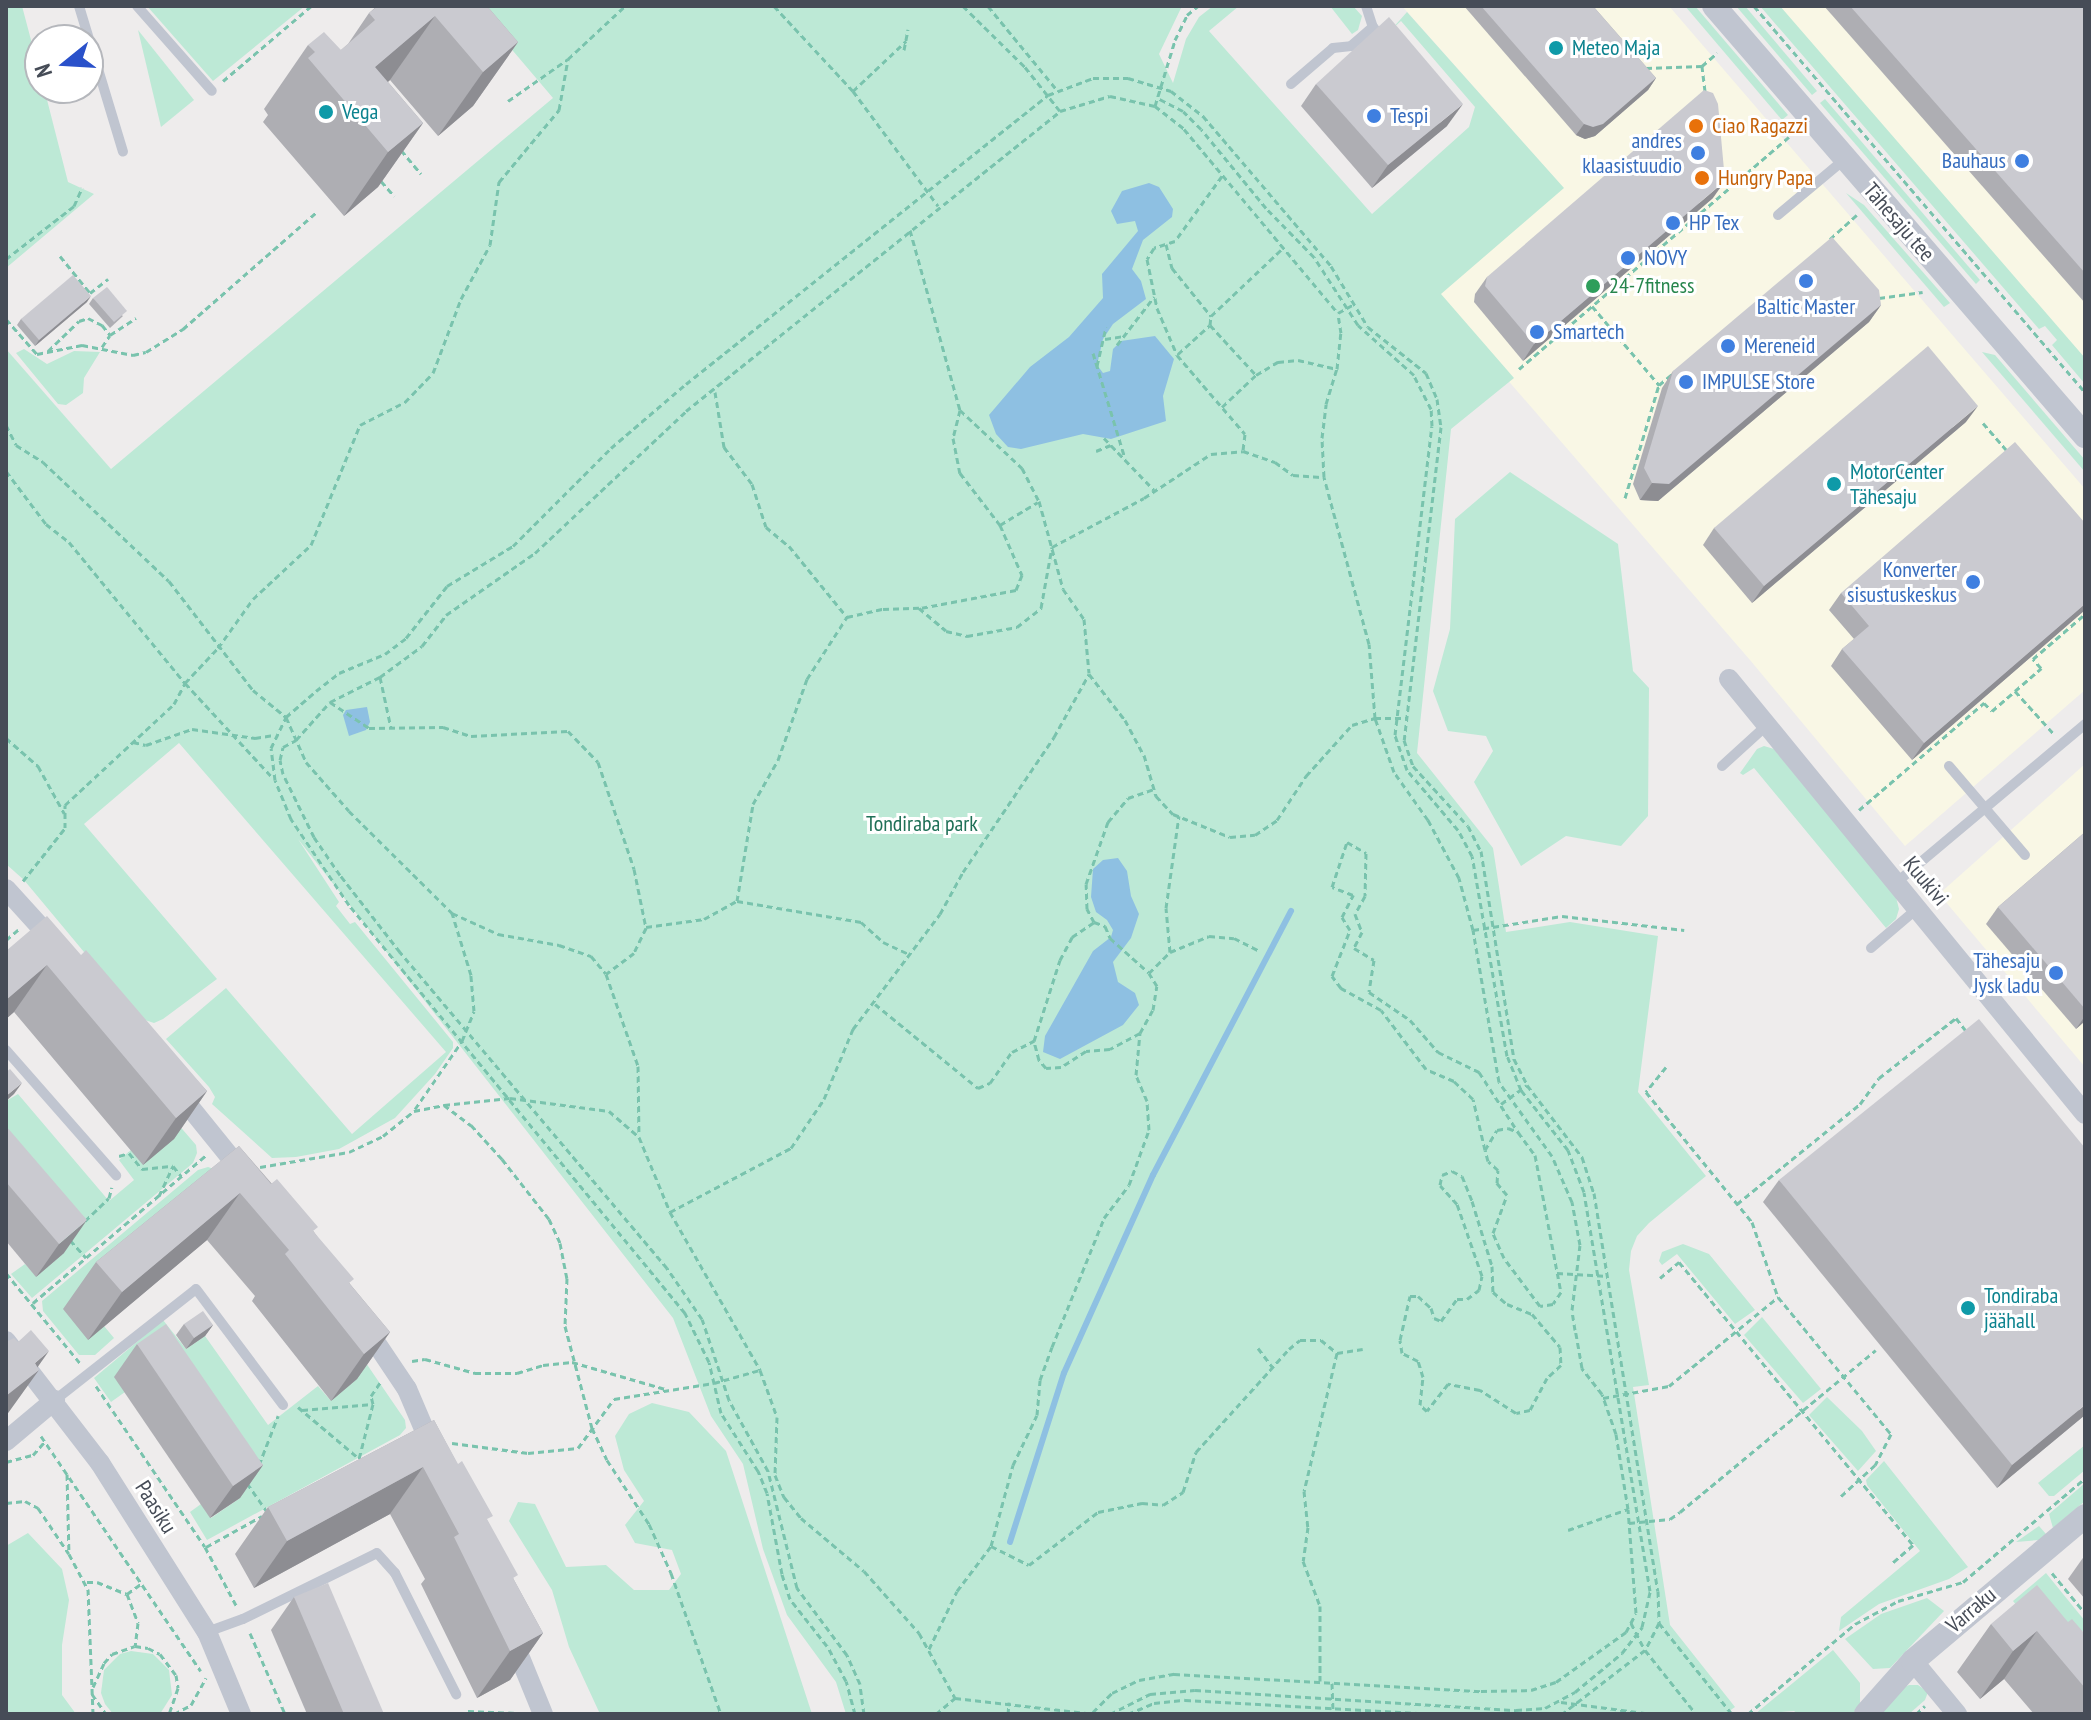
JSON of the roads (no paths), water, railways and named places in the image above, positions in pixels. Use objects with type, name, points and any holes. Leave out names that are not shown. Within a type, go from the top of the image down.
[{"type":"street","name":"Tähesaju tee","points":[[1714,6],[2085,436]]},
{"type":"street","name":"Kuukivi","points":[[1729,679],[2085,1114]]},
{"type":"street","points":[[10,891],[63,953]]},
{"type":"street","points":[[162,1073],[260,1194]]},
{"type":"street","points":[[352,1308],[407,1389],[441,1469]]},
{"type":"street","name":"Paasiku","points":[[6,1341],[55,1400],[100,1463],[207,1632],[241,1714]]},
{"type":"street","points":[[6,1441],[55,1400]]},
{"type":"street","name":"Varraku","points":[[1866,1714],[1913,1661],[2085,1516]]},
{"type":"street","points":[[502,1616],[543,1714]]},
{"type":"street","points":[[1913,1661],[1957,1714]]},
{"type":"lane","points":[[79,6],[123,152]]},
{"type":"lane","points":[[137,6],[212,91]]},
{"type":"lane","points":[[1366,6],[1373,27],[1393,50]]},
{"type":"lane","points":[[1291,84],[1333,48],[1351,46],[1373,27]]},
{"type":"lane","points":[[1778,215],[1845,159]]},
{"type":"lane","points":[[1897,882],[2085,724]]},
{"type":"lane","points":[[1722,766],[1766,726]]},
{"type":"lane","points":[[1949,766],[2025,855]]},
{"type":"lane","points":[[1871,948],[1918,908]]},
{"type":"lane","points":[[6,1050],[116,1175]]},
{"type":"lane","points":[[55,1400],[196,1289],[283,1405]]},
{"type":"lane","points":[[207,1632],[243,1619],[377,1553],[395,1573],[456,1694]]},
{"type":"water","points":[[1149,183],[1159,187],[1173,209],[1172,217],[1143,240],[1132,269],[1141,281],[1146,299],[1113,324],[1103,339],[1097,365],[1103,373],[1110,371],[1113,349],[1121,341],[1155,336],[1174,359],[1163,396],[1166,421],[1111,439],[1083,434],[1021,449],[1008,447],[996,434],[989,415],[1030,367],[1069,337],[1103,298],[1102,274],[1138,231],[1135,221],[1117,224],[1111,211],[1122,191]]},
{"type":"water","points":[[367,707],[370,722],[366,730],[349,736],[343,715],[346,710]]},
{"type":"water","points":[[1118,858],[1127,871],[1131,896],[1139,914],[1131,938],[1113,962],[1118,982],[1135,993],[1139,1005],[1123,1025],[1060,1059],[1043,1052],[1045,1036],[1093,951],[1111,937],[1113,930],[1107,920],[1096,912],[1091,897],[1093,869],[1103,860]]},
{"type":"waterway","points":[[1010,1542],[1064,1373],[1153,1175],[1291,911]]},
{"type":"place","name":"Meteo Maja","points":[[1556,48]]},
{"type":"place","name":"Vega","points":[[326,112]]},
{"type":"place","name":"Tespi","points":[[1374,116]]},
{"type":"place","name":"Ciao Ragazzi","points":[[1696,126]]},
{"type":"place","name":"andres klaasistuudio","points":[[1698,153]]},
{"type":"place","name":"Bauhaus","points":[[2022,161]]},
{"type":"place","name":"Hungry Papa","points":[[1702,178]]},
{"type":"place","name":"HP Tex","points":[[1673,223]]},
{"type":"place","name":"NOVY","points":[[1628,258]]},
{"type":"place","name":"Baltic Master","points":[[1806,281]]},
{"type":"place","name":"24-7fitness","points":[[1593,286]]},
{"type":"place","name":"Smartech","points":[[1537,332]]},
{"type":"place","name":"Mereneid","points":[[1728,346]]},
{"type":"place","name":"IMPULSE Store","points":[[1686,382]]},
{"type":"place","name":"MotorCenter Tähesaju","points":[[1834,484]]},
{"type":"place","name":"Konverter sisustuskeskus","points":[[1973,582]]},
{"type":"place","name":"Tähesaju Jysk ladu","points":[[2056,973]]},
{"type":"place","name":"Tondiraba jäähall","points":[[1968,1308]]},
{"type":"park label","name":"Tondiraba park","points":[[922,824]]}]
